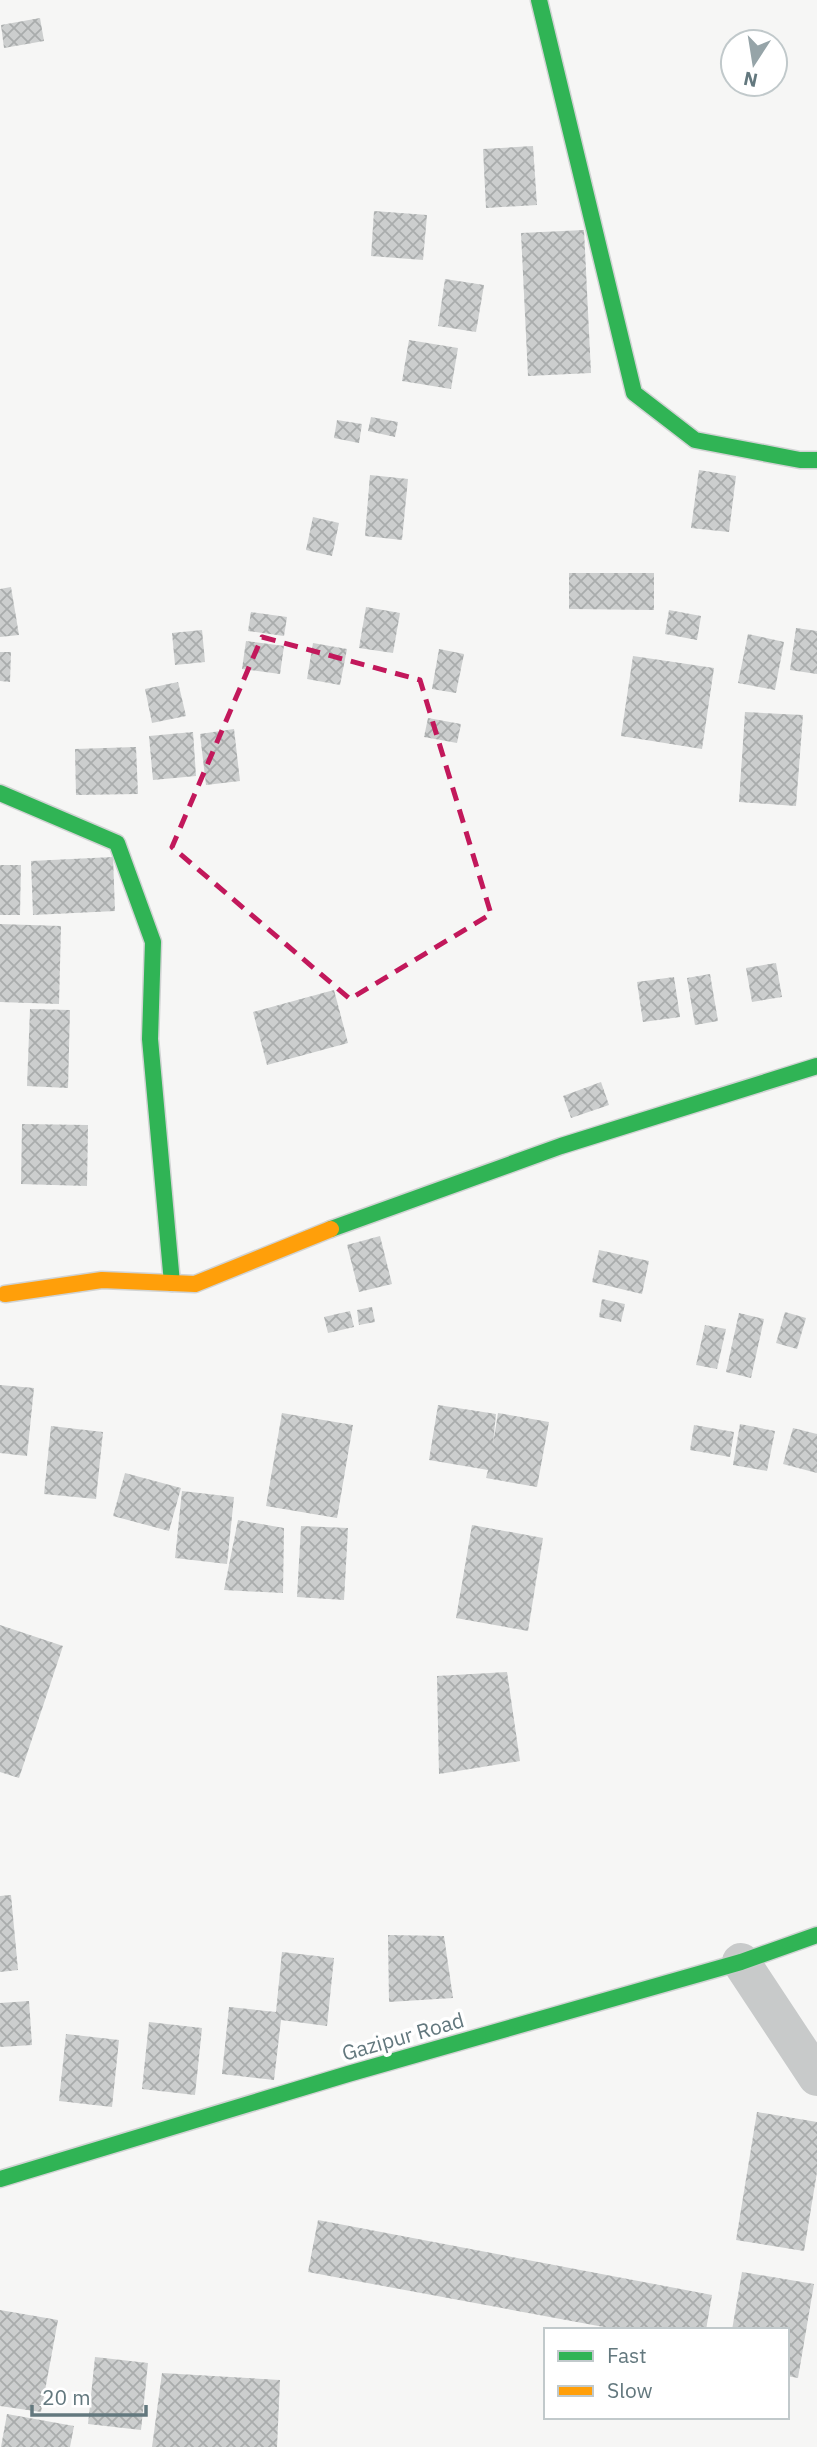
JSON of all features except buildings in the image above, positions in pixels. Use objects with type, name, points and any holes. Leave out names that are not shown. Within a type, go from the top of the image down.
[{"type":"street","points":[[539,0],[634,393],[695,440],[800,460],[817,460]]},
{"type":"street","points":[[0,793],[117,843],[153,942],[150,1039],[172,1283]]},
{"type":"street","points":[[5,1294],[102,1280],[195,1284],[311,1236],[549,1150],[817,1066]]},
{"type":"street","name":"Gazipur Road","points":[[0,2179],[348,2074],[741,1962],[817,1935]]},
{"type":"street","points":[[741,1962],[817,2077]]},
{"type":"highlighted area","points":[[262,637],[420,680],[491,914],[350,999],[172,847]]},
{"type":"traffic: fast","points":[[539,0],[634,393],[695,440],[800,460],[817,460]]},
{"type":"traffic: fast","points":[[0,793],[117,843],[153,942],[150,1039],[172,1283]]},
{"type":"traffic: fast","points":[[331,1229],[561,1146],[817,1066]]},
{"type":"traffic: fast","points":[[0,2179],[348,2074],[741,1962],[817,1935]]},
{"type":"traffic: slow","points":[[5,1294],[102,1280],[195,1284],[331,1229]]}]
